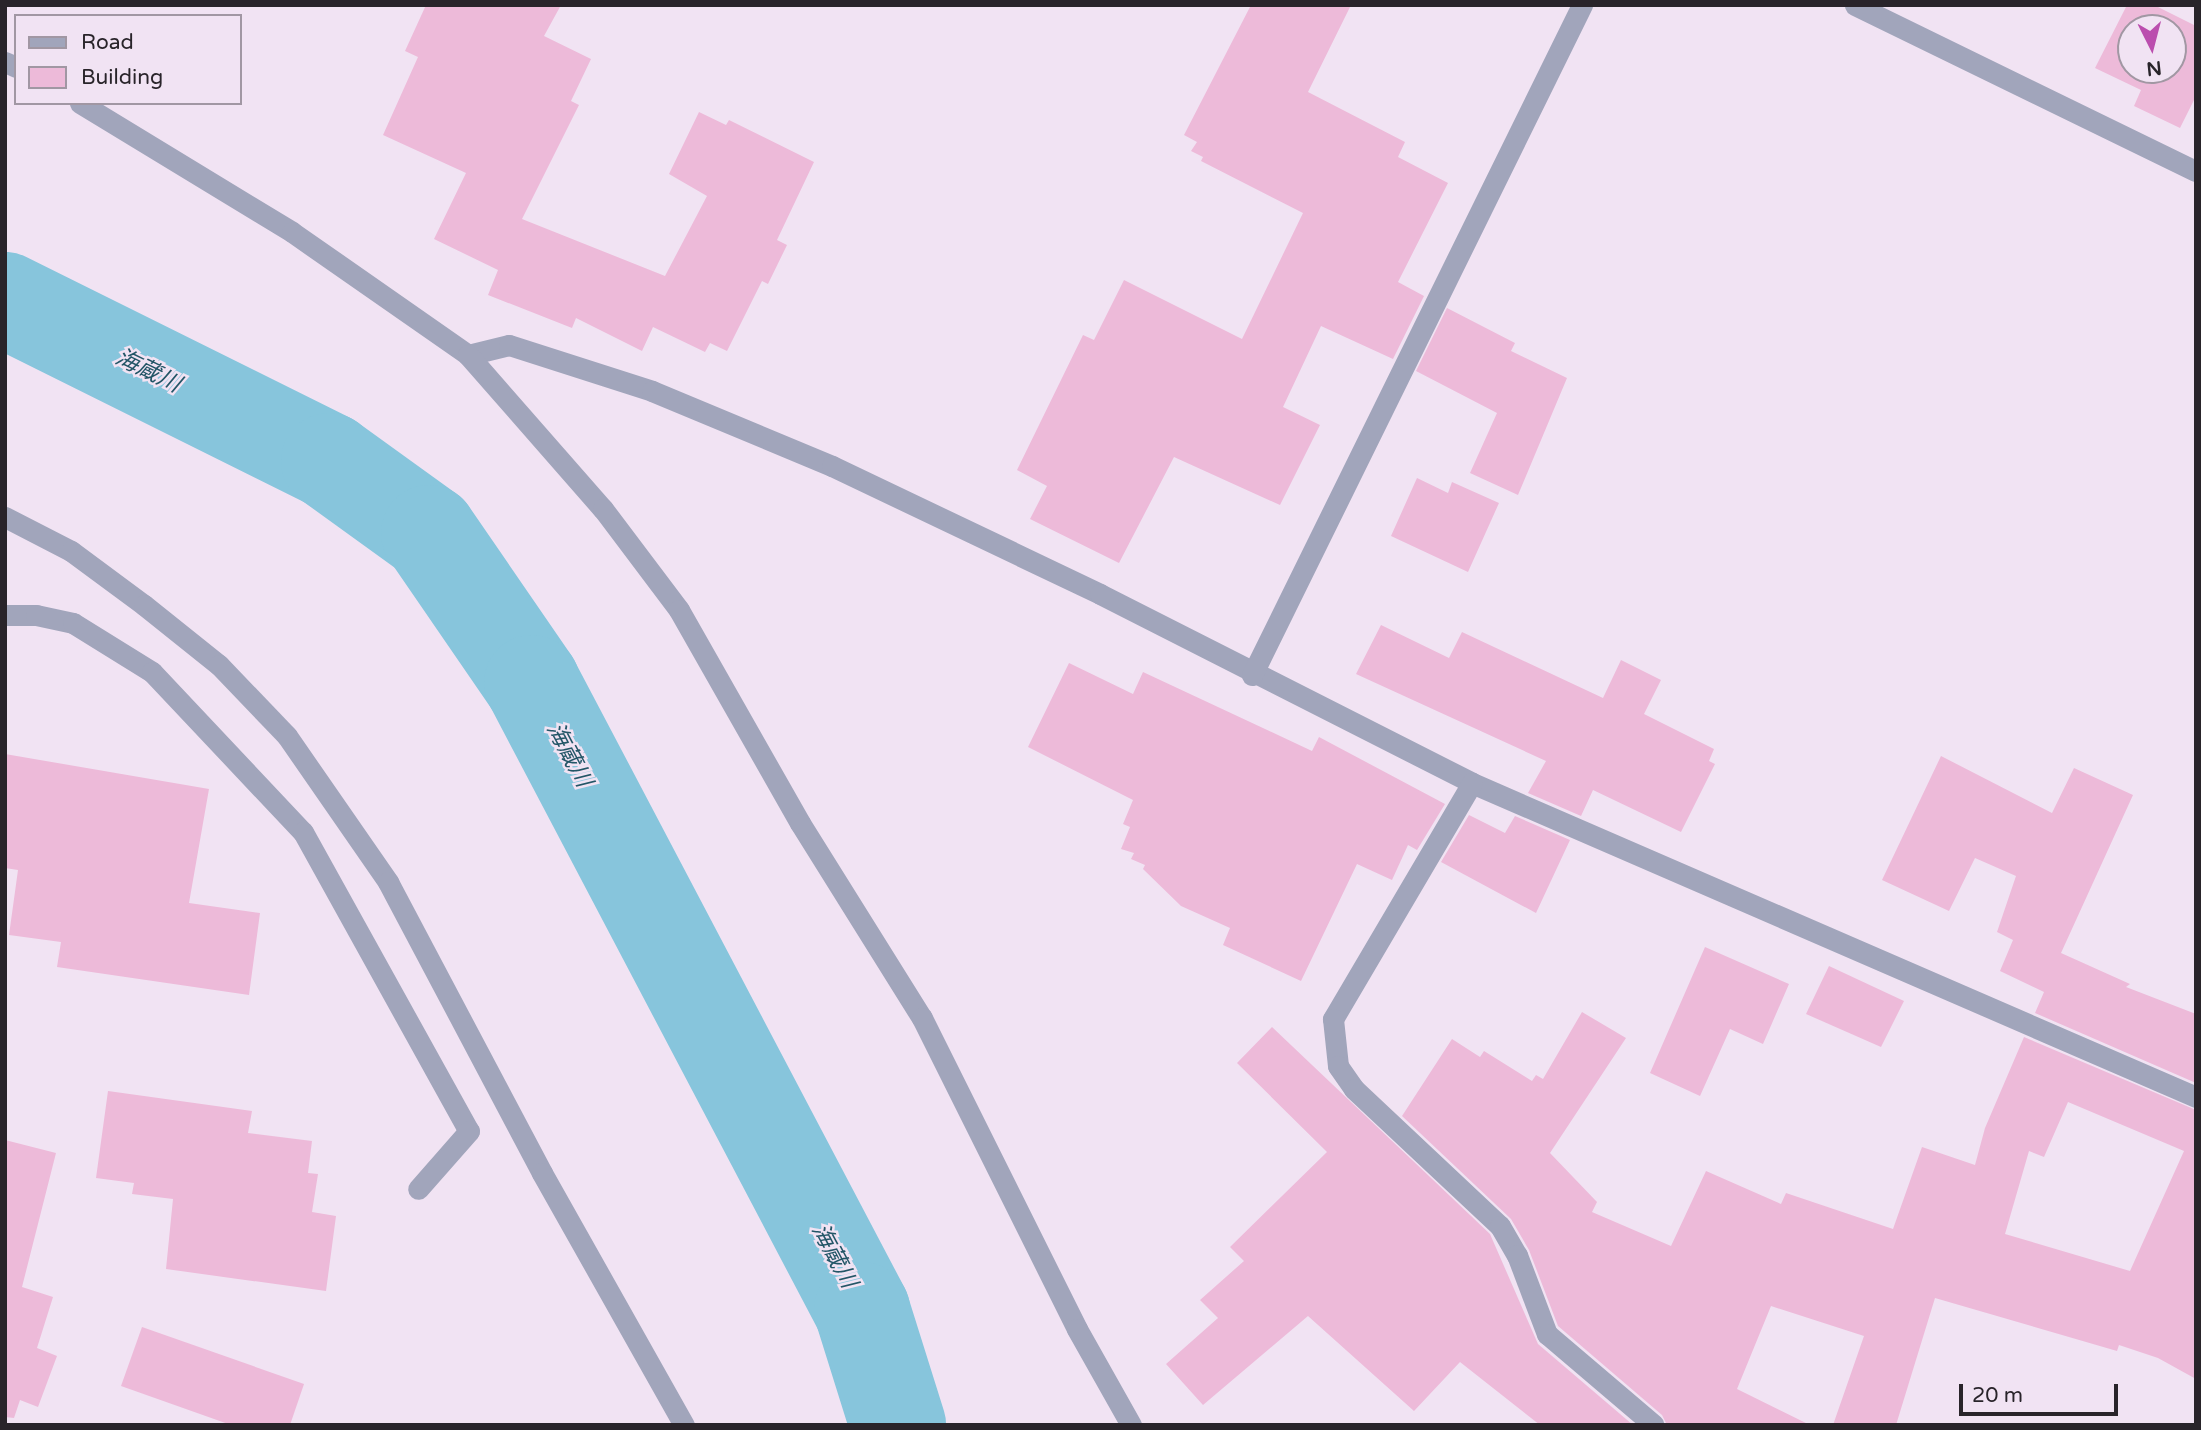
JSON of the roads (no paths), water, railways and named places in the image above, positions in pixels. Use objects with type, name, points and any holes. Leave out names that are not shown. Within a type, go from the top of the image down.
[{"type":"street","points":[[1252,675],[1582,5]]},
{"type":"street","points":[[1855,5],[2196,171]]},
{"type":"street","points":[[83,105],[292,232],[468,355],[603,509],[679,610],[800,824],[922,1018],[1077,1329],[1131,1425]]},
{"type":"street","points":[[468,355],[509,345],[665,397],[919,505],[1252,675],[1472,783],[2196,1097]]},
{"type":"street","points":[[5,517],[71,551],[144,605],[219,665],[287,736],[388,882],[542,1173],[684,1425]]},
{"type":"street","points":[[5,615],[36,615],[72,623],[152,672],[303,832],[469,1131],[418,1189]]},
{"type":"street","points":[[1472,783],[1333,1019],[1338,1066],[1354,1089],[1500,1226],[1517,1255],[1547,1334],[1654,1425]]},
{"type":"waterway","name":"海蔵川","points":[[5,300],[329,461],[429,533],[532,683],[862,1310],[898,1425]]}]
